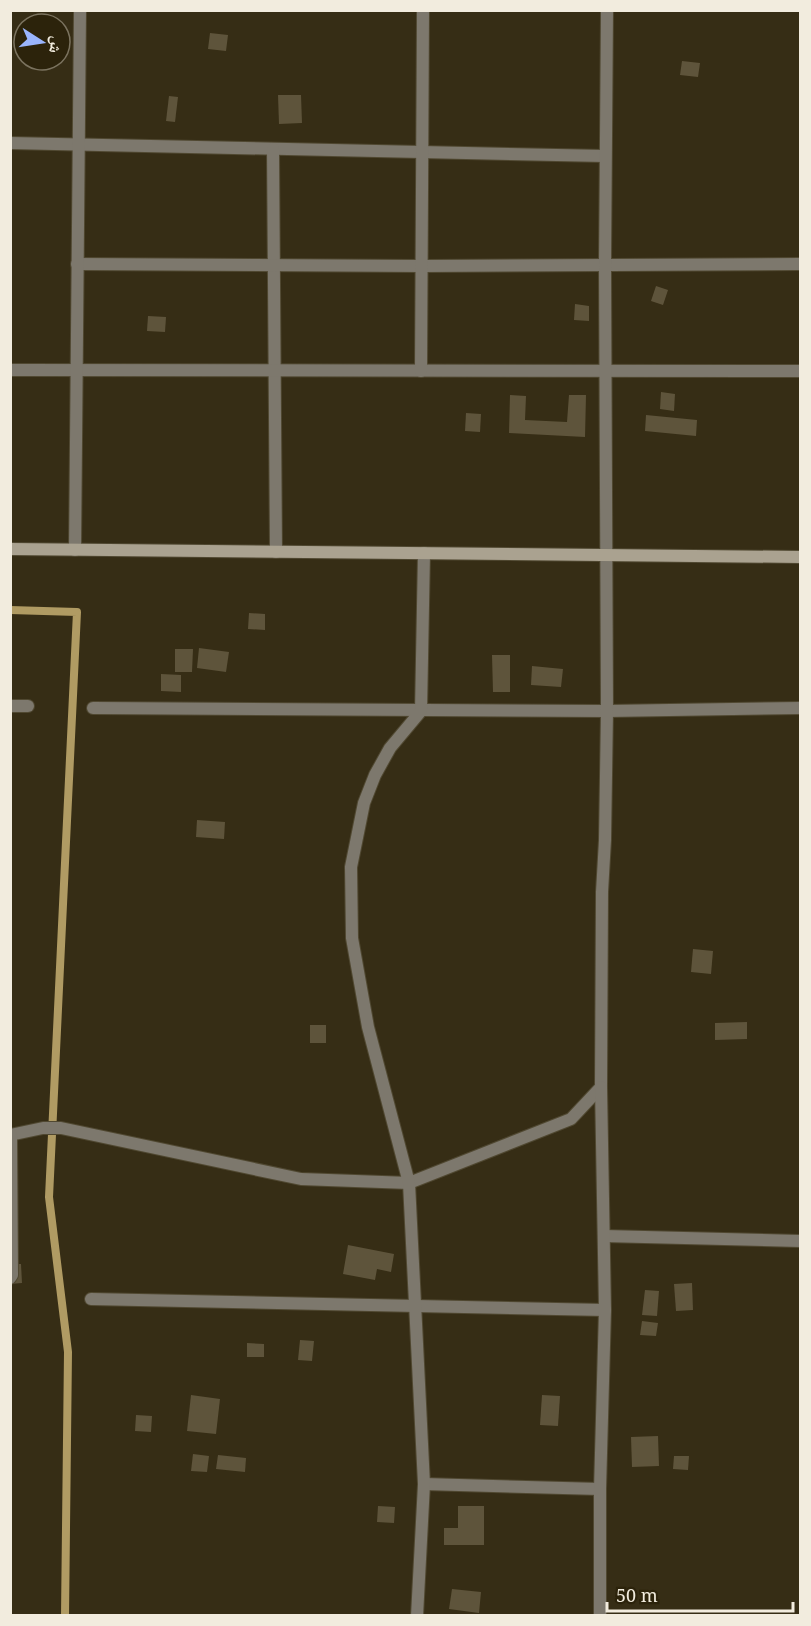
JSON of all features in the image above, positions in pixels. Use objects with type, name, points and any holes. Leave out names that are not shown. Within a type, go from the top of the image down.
[{"type":"street","points":[[75,550],[80,10]]},
{"type":"street","points":[[421,370],[423,10]]},
{"type":"street","points":[[600,1616],[600,1489],[605,1310],[602,892],[607,711],[606,10]]},
{"type":"street","points":[[10,143],[605,156]]},
{"type":"street","points":[[273,149],[276,552]]},
{"type":"street","points":[[77,264],[422,266],[801,264]]},
{"type":"street","points":[[10,370],[801,371]]},
{"type":"street","points":[[10,549],[801,557]]},
{"type":"street","points":[[417,1616],[424,1484],[409,1184],[368,1028],[352,938],[351,867],[364,803],[375,775],[390,748],[421,711],[424,553]]},
{"type":"street","points":[[10,706],[28,706]]},
{"type":"street","points":[[93,708],[421,711],[801,708]]},
{"type":"street","points":[[10,1278],[12,1275],[11,1135],[43,1128],[61,1128],[301,1179],[409,1184],[571,1119],[602,1087]]},
{"type":"street","points":[[604,1236],[801,1241]]},
{"type":"street","points":[[91,1299],[605,1310]]},
{"type":"street","points":[[424,1484],[600,1489]]},
{"type":"building","points":[[210,33],[228,35],[226,51],[208,49]]},
{"type":"building","points":[[682,61],[700,63],[698,77],[680,75]]},
{"type":"building","points":[[278,95],[301,95],[302,123],[279,124]]},
{"type":"building","points":[[169,96],[178,97],[175,122],[166,121]]},
{"type":"building","points":[[656,286],[668,290],[663,305],[651,301]]},
{"type":"building","points":[[575,304],[589,306],[589,321],[574,320]]},
{"type":"building","points":[[148,316],[166,317],[165,332],[147,331]]},
{"type":"building","points":[[661,392],[675,394],[674,411],[660,409]]},
{"type":"building","points":[[510,395],[526,396],[525,420],[567,422],[569,395],[586,395],[585,437],[509,433]]},
{"type":"building","points":[[466,413],[481,414],[480,432],[465,431]]},
{"type":"building","points":[[646,415],[697,420],[696,436],[645,431]]},
{"type":"building","points":[[249,613],[265,614],[265,630],[248,629]]},
{"type":"building","points":[[199,648],[229,652],[226,672],[197,668]]},
{"type":"building","points":[[175,649],[193,649],[192,672],[175,672]]},
{"type":"building","points":[[492,655],[510,655],[510,692],[493,692]]},
{"type":"building","points":[[532,666],[563,669],[561,687],[531,685]]},
{"type":"building","points":[[161,674],[181,675],[181,692],[161,691]]},
{"type":"building","points":[[197,820],[225,822],[224,839],[196,837]]},
{"type":"building","points":[[693,949],[713,951],[711,974],[691,972]]},
{"type":"building","points":[[747,1022],[747,1039],[715,1040],[715,1023]]},
{"type":"building","points":[[310,1025],[326,1025],[326,1043],[310,1043]]},
{"type":"building","points":[[348,1245],[394,1254],[391,1272],[377,1269],[375,1280],[343,1274]]},
{"type":"building","points":[[10,1264],[21,1264],[22,1283],[10,1284]]},
{"type":"building","points":[[692,1283],[693,1310],[676,1311],[674,1284]]},
{"type":"building","points":[[645,1290],[659,1291],[657,1316],[642,1315]]},
{"type":"building","points":[[642,1321],[658,1323],[656,1336],[640,1335]]},
{"type":"building","points":[[300,1340],[314,1341],[312,1361],[298,1360]]},
{"type":"building","points":[[247,1343],[264,1344],[264,1357],[247,1357]]},
{"type":"building","points":[[191,1395],[220,1399],[216,1434],[187,1431]]},
{"type":"building","points":[[542,1395],[560,1396],[558,1426],[540,1425]]},
{"type":"building","points":[[136,1415],[152,1416],[151,1432],[135,1431]]},
{"type":"building","points":[[658,1436],[659,1466],[632,1467],[631,1437]]},
{"type":"building","points":[[193,1454],[209,1456],[207,1472],[191,1471]]},
{"type":"building","points":[[218,1455],[246,1458],[245,1472],[216,1469]]},
{"type":"building","points":[[674,1456],[689,1456],[688,1470],[673,1469]]},
{"type":"building","points":[[378,1506],[395,1507],[394,1523],[377,1522]]},
{"type":"building","points":[[458,1506],[484,1506],[484,1545],[444,1545],[444,1528],[458,1528]]},
{"type":"building","points":[[452,1589],[481,1592],[479,1613],[449,1609]]},
{"type":"waterway","points":[[10,610],[77,612],[49,1197],[68,1352],[65,1616]]}]
